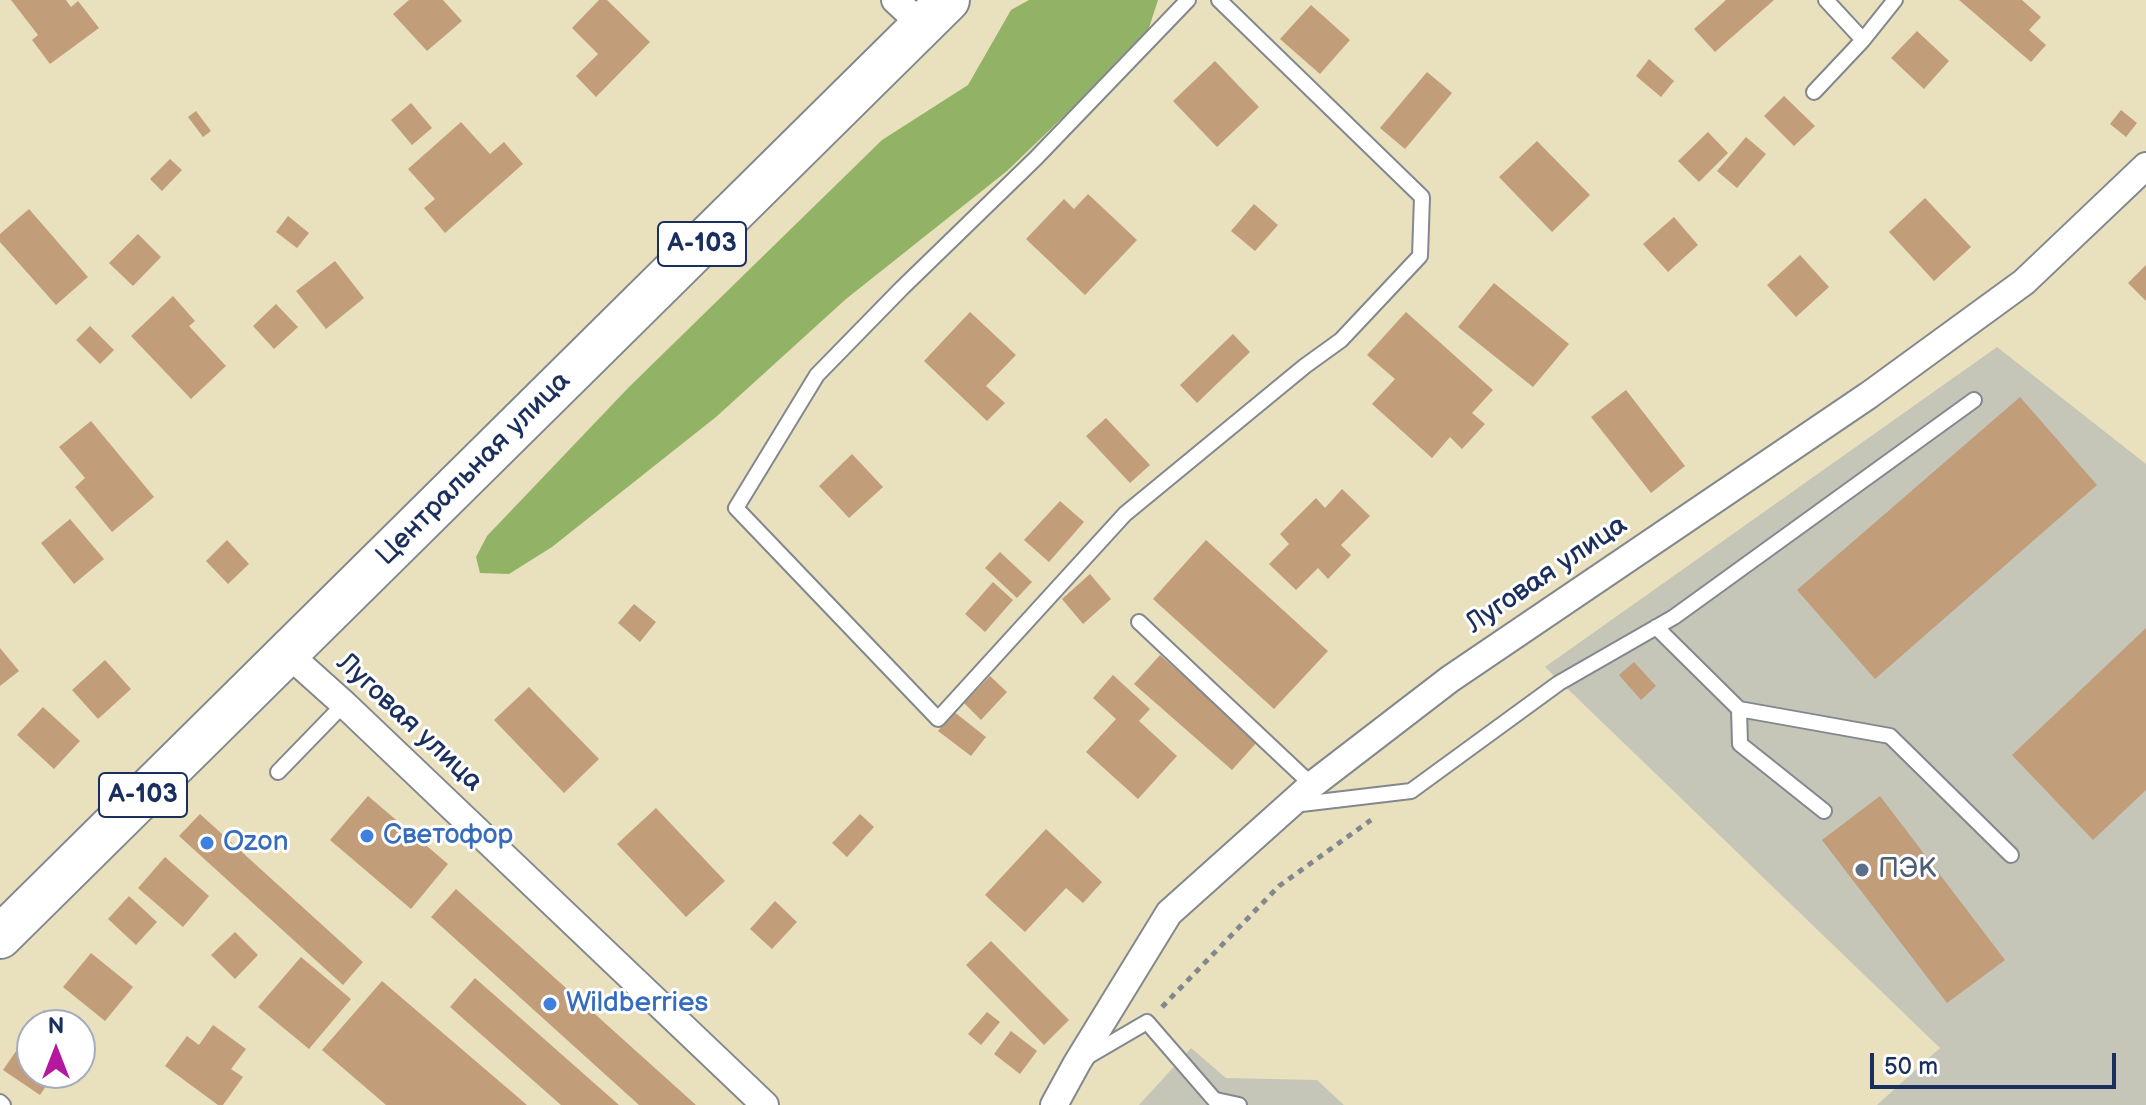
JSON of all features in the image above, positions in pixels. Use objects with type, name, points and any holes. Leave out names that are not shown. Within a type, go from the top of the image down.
[{"type":"main road","name":"Центральная улица","points":[[0,937],[287,653],[922,9]]},
{"type":"street","name":"Луговая улица","points":[[1054,1105],[1169,913],[1312,785],[1450,679],[1869,395],[2024,282],[2146,166]]},
{"type":"street","name":"Луговая улица","points":[[287,653],[765,1105]]},
{"type":"lane","points":[[1188,0],[1036,158],[817,375],[736,508],[938,719],[1125,514],[1341,340],[1420,256],[1422,197],[1219,0]]},
{"type":"lane","points":[[1826,0],[1863,40]]},
{"type":"lane","points":[[1814,92],[1863,40],[1895,0]]},
{"type":"lane","points":[[1289,805],[1411,791],[1559,683],[1674,617],[1974,400]]},
{"type":"lane","points":[[1139,622],[1312,785]]},
{"type":"lane","points":[[1656,627],[1739,709],[1890,736],[2011,855]]},
{"type":"lane","points":[[278,772],[344,704]]},
{"type":"lane","points":[[1739,709],[1740,744],[1824,811]]},
{"type":"lane","points":[[1077,1063],[1147,1022],[1218,1103],[1239,1105]]},
{"type":"path","points":[[1147,1022],[1279,886],[1411,791]]},
{"type":"shaded area","points":[[1997,347],[2146,464],[2146,1105],[1877,1105],[1940,1048],[1545,667]]},
{"type":"shaded area","points":[[1191,1048],[1226,1078],[1317,1080],[1344,1105],[1139,1105]]},
{"type":"green space","points":[[1029,0],[1158,0],[1146,37],[1007,171],[846,299],[716,417],[552,547],[509,574],[480,573],[476,557],[487,536],[629,387],[882,140],[968,85],[1011,10]]},
{"type":"building","points":[[11,0],[66,0],[71,7],[78,1],[99,28],[50,64],[32,40],[38,35]]},
{"type":"building","points":[[409,0],[443,0],[462,21],[427,51],[393,14]]},
{"type":"building","points":[[599,0],[607,0],[650,42],[596,97],[576,76],[598,54],[572,28]]},
{"type":"building","points":[[1726,0],[1774,0],[1715,52],[1694,29]]},
{"type":"building","points":[[1959,0],[2022,0],[2041,17],[2029,30],[2046,45],[2031,62]]},
{"type":"building","points":[[1311,5],[1350,40],[1320,74],[1280,39]]},
{"type":"building","points":[[1917,31],[1949,61],[1924,89],[1891,58]]},
{"type":"building","points":[[1649,59],[1674,81],[1661,97],[1636,76]]},
{"type":"building","points":[[1215,61],[1259,107],[1217,147],[1173,101]]},
{"type":"building","points":[[1427,72],[1452,93],[1405,149],[1380,128]]},
{"type":"building","points":[[1784,96],[1815,126],[1794,146],[1764,116]]},
{"type":"building","points":[[411,103],[432,128],[412,145],[391,120]]},
{"type":"building","points":[[2121,110],[2137,123],[2126,137],[2110,124]]},
{"type":"building","points":[[196,111],[211,131],[203,137],[188,117]]},
{"type":"building","points":[[461,122],[490,154],[504,142],[523,164],[445,233],[424,208],[435,199],[408,169]]},
{"type":"building","points":[[1708,132],[1728,153],[1699,182],[1678,161]]},
{"type":"building","points":[[1746,137],[1766,154],[1737,188],[1717,171]]},
{"type":"building","points":[[1537,141],[1590,195],[1552,232],[1499,177]]},
{"type":"building","points":[[170,159],[182,170],[162,191],[150,179]]},
{"type":"building","points":[[1088,194],[1137,240],[1085,295],[1026,239],[1064,199],[1074,209]]},
{"type":"building","points":[[1925,198],[1971,247],[1934,281],[1889,232]]},
{"type":"building","points":[[1254,204],[1278,225],[1255,251],[1231,231]]},
{"type":"building","points":[[29,209],[88,277],[56,305],[0,242],[0,234]]},
{"type":"building","points":[[288,216],[309,233],[297,248],[276,232]]},
{"type":"building","points":[[1674,217],[1698,245],[1668,272],[1643,244]]},
{"type":"building","points":[[138,234],[161,257],[133,286],[109,263]]},
{"type":"building","points":[[1800,255],[1829,287],[1796,317],[1767,285]]},
{"type":"building","points":[[335,261],[364,298],[326,329],[296,291]]},
{"type":"building","points":[[2146,265],[2146,301],[2128,283]]},
{"type":"building","points":[[1494,283],[1569,344],[1533,387],[1458,327]]},
{"type":"building","points":[[173,296],[195,321],[189,326],[226,366],[191,399],[131,336]]},
{"type":"building","points":[[276,304],[298,327],[274,349],[253,326]]},
{"type":"building","points":[[970,312],[1016,355],[986,386],[1005,403],[987,421],[924,361]]},
{"type":"building","points":[[1406,312],[1493,390],[1472,413],[1485,424],[1462,449],[1450,437],[1432,458],[1372,404],[1395,379],[1367,355]]},
{"type":"building","points":[[90,326],[114,350],[100,364],[76,340]]},
{"type":"building","points":[[1233,334],[1250,352],[1197,403],[1180,385]]},
{"type":"building","points":[[1626,390],[1685,466],[1651,493],[1591,417]]},
{"type":"building","points":[[2020,397],[2097,485],[1875,679],[1797,590]]},
{"type":"building","points":[[1106,418],[1150,465],[1130,483],[1086,436]]},
{"type":"building","points":[[91,421],[154,497],[112,532],[75,487],[85,478],[59,447]]},
{"type":"building","points":[[852,454],[883,487],[849,518],[819,486]]},
{"type":"building","points":[[1342,489],[1370,516],[1341,545],[1351,555],[1328,579],[1318,568],[1296,590],[1269,564],[1289,544],[1280,534],[1316,498],[1325,508]]},
{"type":"building","points":[[1060,501],[1084,522],[1049,562],[1024,540]]},
{"type":"building","points":[[70,519],[104,559],[74,584],[41,543]]},
{"type":"building","points":[[227,540],[249,564],[228,584],[206,561]]},
{"type":"building","points":[[1206,540],[1328,651],[1274,709],[1153,599]]},
{"type":"building","points":[[1000,552],[1032,582],[1017,598],[985,568]]},
{"type":"building","points":[[1090,574],[1111,599],[1083,624],[1062,599]]},
{"type":"building","points":[[993,582],[1013,600],[985,632],[965,614]]},
{"type":"building","points":[[634,604],[656,622],[640,642],[618,623]]},
{"type":"building","points":[[2146,628],[2146,790],[2093,840],[2012,755]]},
{"type":"building","points":[[0,648],[19,671],[0,686]]},
{"type":"building","points":[[1160,655],[1258,741],[1232,770],[1134,684]]},
{"type":"building","points":[[105,660],[131,689],[98,719],[72,690]]},
{"type":"building","points":[[1634,662],[1656,686],[1641,700],[1619,675]]},
{"type":"building","points":[[1113,675],[1150,709],[1139,721],[1177,756],[1138,799],[1086,752],[1116,719],[1093,698]]},
{"type":"building","points":[[990,676],[1007,692],[981,720],[964,703]]},
{"type":"building","points":[[529,687],[599,759],[564,793],[494,720]]},
{"type":"building","points":[[43,707],[80,741],[54,769],[17,735]]},
{"type":"building","points":[[953,711],[986,737],[971,756],[938,731]]},
{"type":"building","points":[[368,796],[448,864],[411,909],[330,840]]},
{"type":"building","points":[[1880,796],[2005,960],[1947,1003],[1822,840]]},
{"type":"building","points":[[656,808],[725,881],[686,917],[617,844]]},
{"type":"building","points":[[200,814],[363,962],[343,985],[179,836]]},
{"type":"building","points":[[860,814],[874,827],[847,857],[832,843]]},
{"type":"building","points":[[1046,829],[1102,882],[1083,903],[1066,888],[1025,932],[985,895]]},
{"type":"building","points":[[165,857],[209,896],[183,927],[138,888]]},
{"type":"building","points":[[456,889],[696,1105],[639,1105],[431,917]]},
{"type":"building","points":[[129,896],[157,922],[136,945],[108,919]]},
{"type":"building","points":[[775,901],[797,922],[772,949],[750,929]]},
{"type":"building","points":[[235,932],[258,955],[235,979],[211,955]]},
{"type":"building","points":[[991,941],[1069,1020],[1044,1045],[966,965]]},
{"type":"building","points":[[91,953],[133,987],[105,1021],[96,1014],[96,1009],[90,1009],[63,987]]},
{"type":"building","points":[[301,957],[351,999],[309,1049],[258,1007]]},
{"type":"building","points":[[475,978],[619,1105],[561,1105],[450,1007]]},
{"type":"building","points":[[382,981],[527,1105],[386,1105],[322,1050]]},
{"type":"building","points":[[987,1012],[1000,1022],[981,1045],[968,1034]]},
{"type":"building","points":[[213,1025],[246,1049],[231,1069],[243,1077],[223,1105],[218,1105],[165,1066],[187,1036],[199,1045]]},
{"type":"building","points":[[1011,1031],[1037,1051],[1020,1074],[994,1054]]},
{"type":"building","points":[[16,1051],[16,1079],[3,1070]]},
{"type":"place","name":"Светофор","points":[[367,836]]},
{"type":"place","name":"Ozon","points":[[207,843]]},
{"type":"place","name":"ПЭК","points":[[1862,870]]},
{"type":"place","name":"Wildberries","points":[[550,1004]]}]
